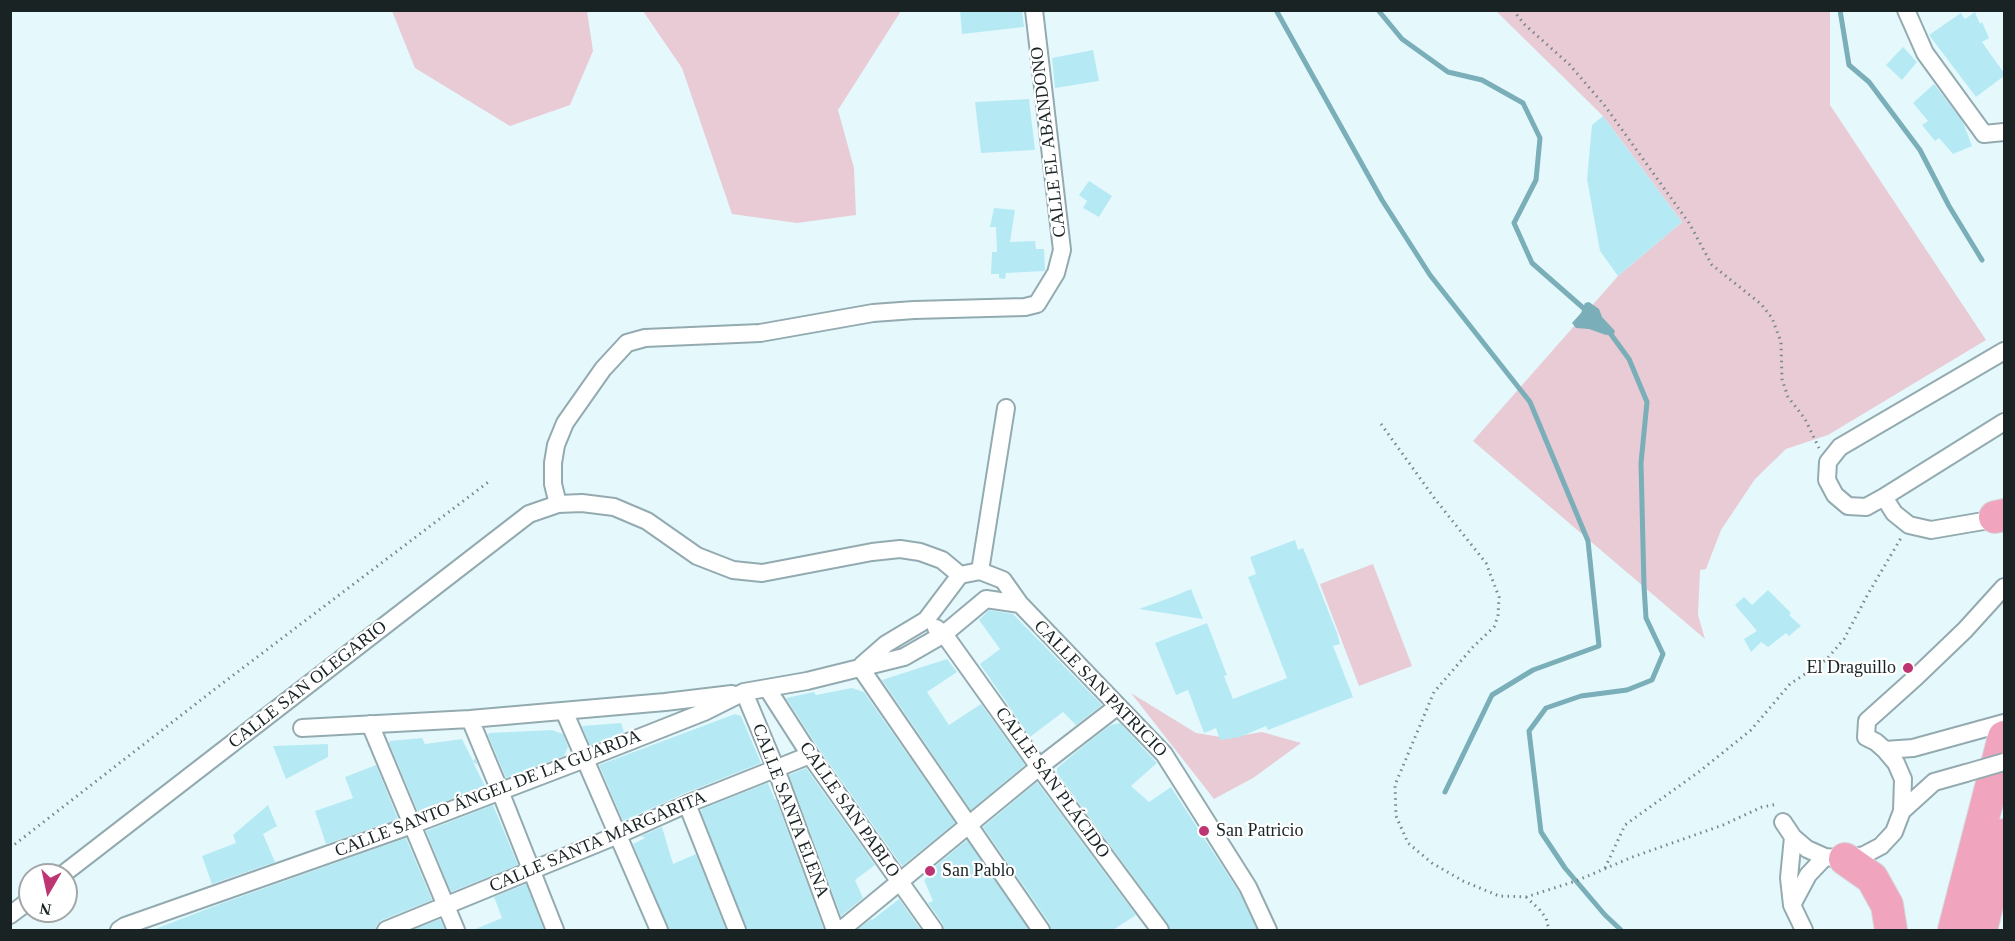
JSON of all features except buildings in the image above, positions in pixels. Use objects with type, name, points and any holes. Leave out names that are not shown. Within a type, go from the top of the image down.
[{"type":"highway","points":[[1954,930],[2004,737]]},
{"type":"highway","points":[[1981,930],[2000,877],[2004,835]]},
{"type":"highway","points":[[1835,858],[1872,878],[1887,905],[1891,930]]},
{"type":"street","name":"CALLE EL ABANDONO","points":[[558,504],[553,484],[553,463],[556,445],[565,423],[603,369],[627,343],[645,338],[760,333],[873,313],[914,309],[1025,307],[1037,304],[1056,273],[1062,250],[1034,10]]},
{"type":"street","points":[[1906,10],[1925,53],[1984,134],[2004,132]]},
{"type":"street","points":[[2004,351],[1840,447],[1828,462],[1827,480],[1835,495],[1848,506],[1866,507],[2004,422]]},
{"type":"street","points":[[1006,408],[985,573],[991,588],[986,599],[1020,604]]},
{"type":"street","points":[[1884,497],[1894,513],[1909,525],[1931,530],[2001,517]]},
{"type":"street","name":"CALLE SAN OLEGARIO","points":[[78,863],[529,514],[558,504],[582,503],[614,507],[647,520],[697,556],[733,570],[762,573],[872,552],[900,549],[920,552],[942,560],[960,575]]},
{"type":"street","points":[[960,575],[985,573],[1003,580],[1020,604]]},
{"type":"street","name":"CALLE SANTO ÁNGEL DE LA GUARDA","points":[[860,667],[886,644],[926,620],[960,575]]},
{"type":"street","points":[[1783,822],[1793,837],[1807,849],[1835,858],[1864,855],[1881,846],[1894,832],[1902,811],[1903,779],[1886,750],[1866,737],[1867,721],[1957,638],[2004,587]]},
{"type":"street","name":"CALLE SANTO ÁNGEL DE LA GUARDA","points":[[119,930],[412,825],[704,712],[744,692],[807,681],[904,657],[944,634],[986,599]]},
{"type":"street","name":"CALLE SAN PATRICIO","points":[[1020,604],[1164,754],[1248,887],[1268,930]]},
{"type":"street","name":"CALLE SAN PLÁCIDO","points":[[926,620],[944,634],[1160,930]]},
{"type":"street","points":[[860,667],[1041,930]]},
{"type":"street","name":"CALLE SAN PABLO","points":[[767,688],[810,755],[934,930]]},
{"type":"street","name":"CALLE SAN OLEGARIO","points":[[302,728],[470,719],[665,702],[744,692]]},
{"type":"street","name":"CALLE SANTA ELENA","points":[[744,692],[776,769],[835,930]]},
{"type":"street","points":[[665,702],[671,724]]},
{"type":"street","points":[[841,930],[1039,767],[1118,706]]},
{"type":"street","points":[[564,711],[660,930]]},
{"type":"street","points":[[470,719],[555,930]]},
{"type":"street","points":[[1886,750],[1913,748],[2004,723]]},
{"type":"street","points":[[370,724],[456,930]]},
{"type":"street","name":"CALLE SANTA MARGARITA","points":[[386,930],[810,755]]},
{"type":"street","points":[[1902,811],[1934,782],[2004,762]]},
{"type":"street","points":[[687,804],[737,930]]},
{"type":"street","points":[[1793,837],[1789,878],[1792,905],[1804,930]]},
{"type":"street","points":[[1792,905],[1808,875],[1835,858]]},
{"type":"path","points":[[1513,10],[1525,25],[1569,64],[1605,106],[1689,223],[1712,265],[1761,304],[1772,318],[1781,342],[1782,379],[1788,397],[1805,418],[1828,462]]},
{"type":"path","points":[[1381,424],[1435,499],[1486,563],[1499,597],[1498,616],[1494,627],[1473,647],[1434,692],[1395,785],[1396,816],[1408,843],[1432,863],[1463,881],[1499,896],[1526,897],[1576,881],[1630,858],[1723,825],[1762,807],[1778,804]]},
{"type":"path","points":[[10,848],[490,480]]},
{"type":"path","points":[[1604,869],[1625,825],[1700,771],[1751,730],[1790,684],[1826,660],[1844,639],[1909,525]]},
{"type":"path","points":[[1526,897],[1546,918],[1549,930]]},
{"type":"shaded area","points":[[392,11],[587,11],[593,51],[570,105],[510,126],[415,68]]},
{"type":"shaded area","points":[[643,11],[901,11],[838,110],[854,168],[856,215],[797,223],[732,214],[682,68]]},
{"type":"shaded area","points":[[1496,11],[1830,11],[1830,105],[1986,340],[1828,435],[1786,449],[1755,479],[1721,530],[1706,569],[1700,570],[1698,615],[1705,639],[1473,441],[1618,276],[1682,222],[1603,116]]},
{"type":"shaded area","points":[[1373,564],[1412,666],[1359,686],[1320,584]]},
{"type":"shaded area","points":[[1131,693],[1196,733],[1227,738],[1262,732],[1301,743],[1253,778],[1214,799]]},
{"type":"water","points":[[1589,302],[1599,309],[1602,317],[1615,331],[1614,334],[1606,335],[1589,329],[1576,328],[1572,323],[1581,313],[1585,303]]},
{"type":"waterway","points":[[1276,10],[1382,200],[1430,275],[1530,402],[1588,541],[1599,646],[1533,670],[1492,695],[1445,792]]},
{"type":"waterway","points":[[1378,10],[1402,39],[1448,72],[1482,80],[1523,103],[1540,138],[1536,180],[1514,223],[1532,263],[1589,313]]},
{"type":"waterway","points":[[1840,10],[1849,65],[1869,82],[1920,150],[1949,206],[1982,260]]},
{"type":"waterway","points":[[1607,329],[1629,359],[1647,402],[1641,463],[1646,618],[1663,654],[1652,680],[1627,690],[1581,696],[1546,708],[1529,731],[1541,832],[1565,868],[1605,915],[1621,930]]},
{"type":"place","name":"El Draguillo","points":[[1908,668]]},
{"type":"place","name":"San Patricio","points":[[1204,831]]},
{"type":"place","name":"San Pablo","points":[[930,871]]}]
